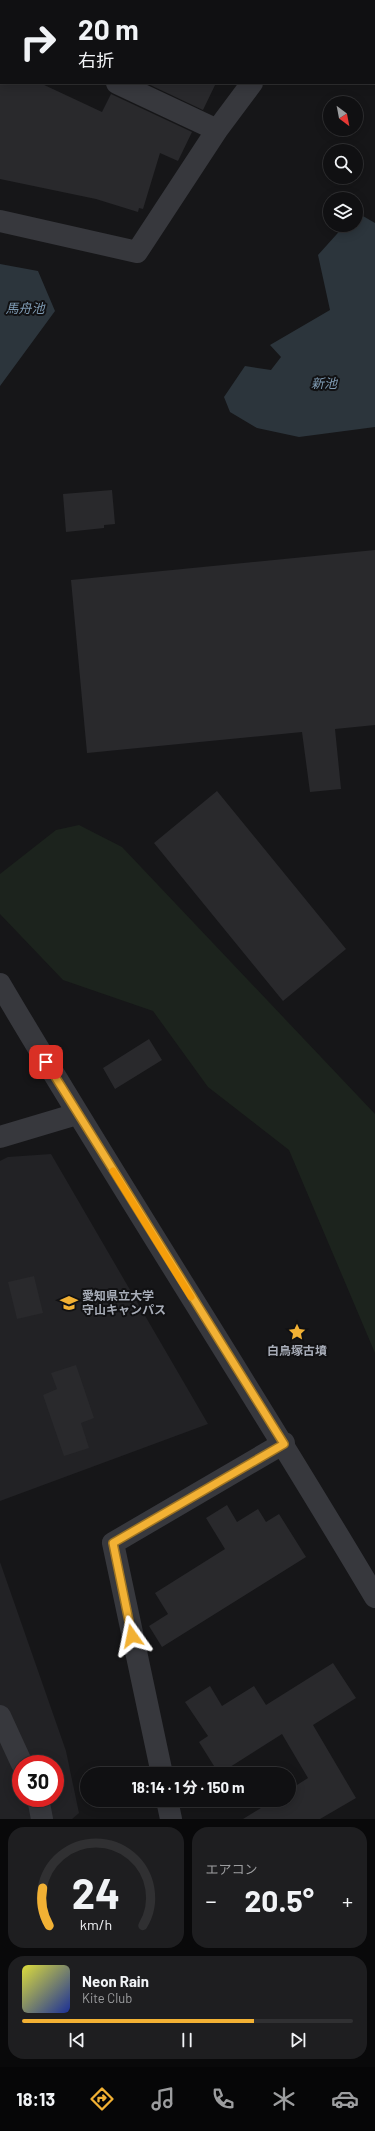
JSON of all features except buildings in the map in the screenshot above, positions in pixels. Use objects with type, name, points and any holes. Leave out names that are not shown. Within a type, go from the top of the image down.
[{"type":"street","points":[[118,84],[217,130]]},
{"type":"street","points":[[0,221],[137,252],[217,130],[251,84]]},
{"type":"street","points":[[0,984],[76,1114],[284,1444],[375,1597]]},
{"type":"street","points":[[0,1136],[76,1114]]},
{"type":"street","points":[[161,1767],[113,1543],[284,1444]]},
{"type":"street","points":[[0,1716],[18,1755]]},
{"type":"street","points":[[40,1807],[42,1819]]},
{"type":"street","points":[[168,1807],[171,1819]]},
{"type":"shaded area","points":[[79,825],[122,847],[375,1114],[375,1353],[289,1150],[208,1087],[153,1011],[63,980],[0,914],[0,874],[56,830]]},
{"type":"shaded area","name":"愛知県立大学 守山キャンパス","points":[[51,1154],[208,1424],[0,1501],[0,1161],[8,1157]]},
{"type":"shaded area","points":[[0,1562],[66,1751],[79,1813],[72,1819],[0,1819]]},
{"type":"water","name":"新池","points":[[363,216],[375,223],[375,427],[299,437],[257,428],[230,412],[224,397],[245,366],[271,370],[281,357],[270,345],[330,310],[318,255],[339,232],[363,232]]},
{"type":"water","name":"馬舟池","points":[[0,264],[38,271],[55,311],[0,386]]},
{"type":"slow traffic","points":[[113,1171],[191,1297]]},
{"type":"place","name":"愛知県立大学 守山キャンパス","points":[[69,1303]]},
{"type":"place","name":"白鳥塚古墳","points":[[297,1332]]},
{"type":"route","points":[[46,1062],[76,1114],[284,1444],[113,1543],[132,1636]]}]
